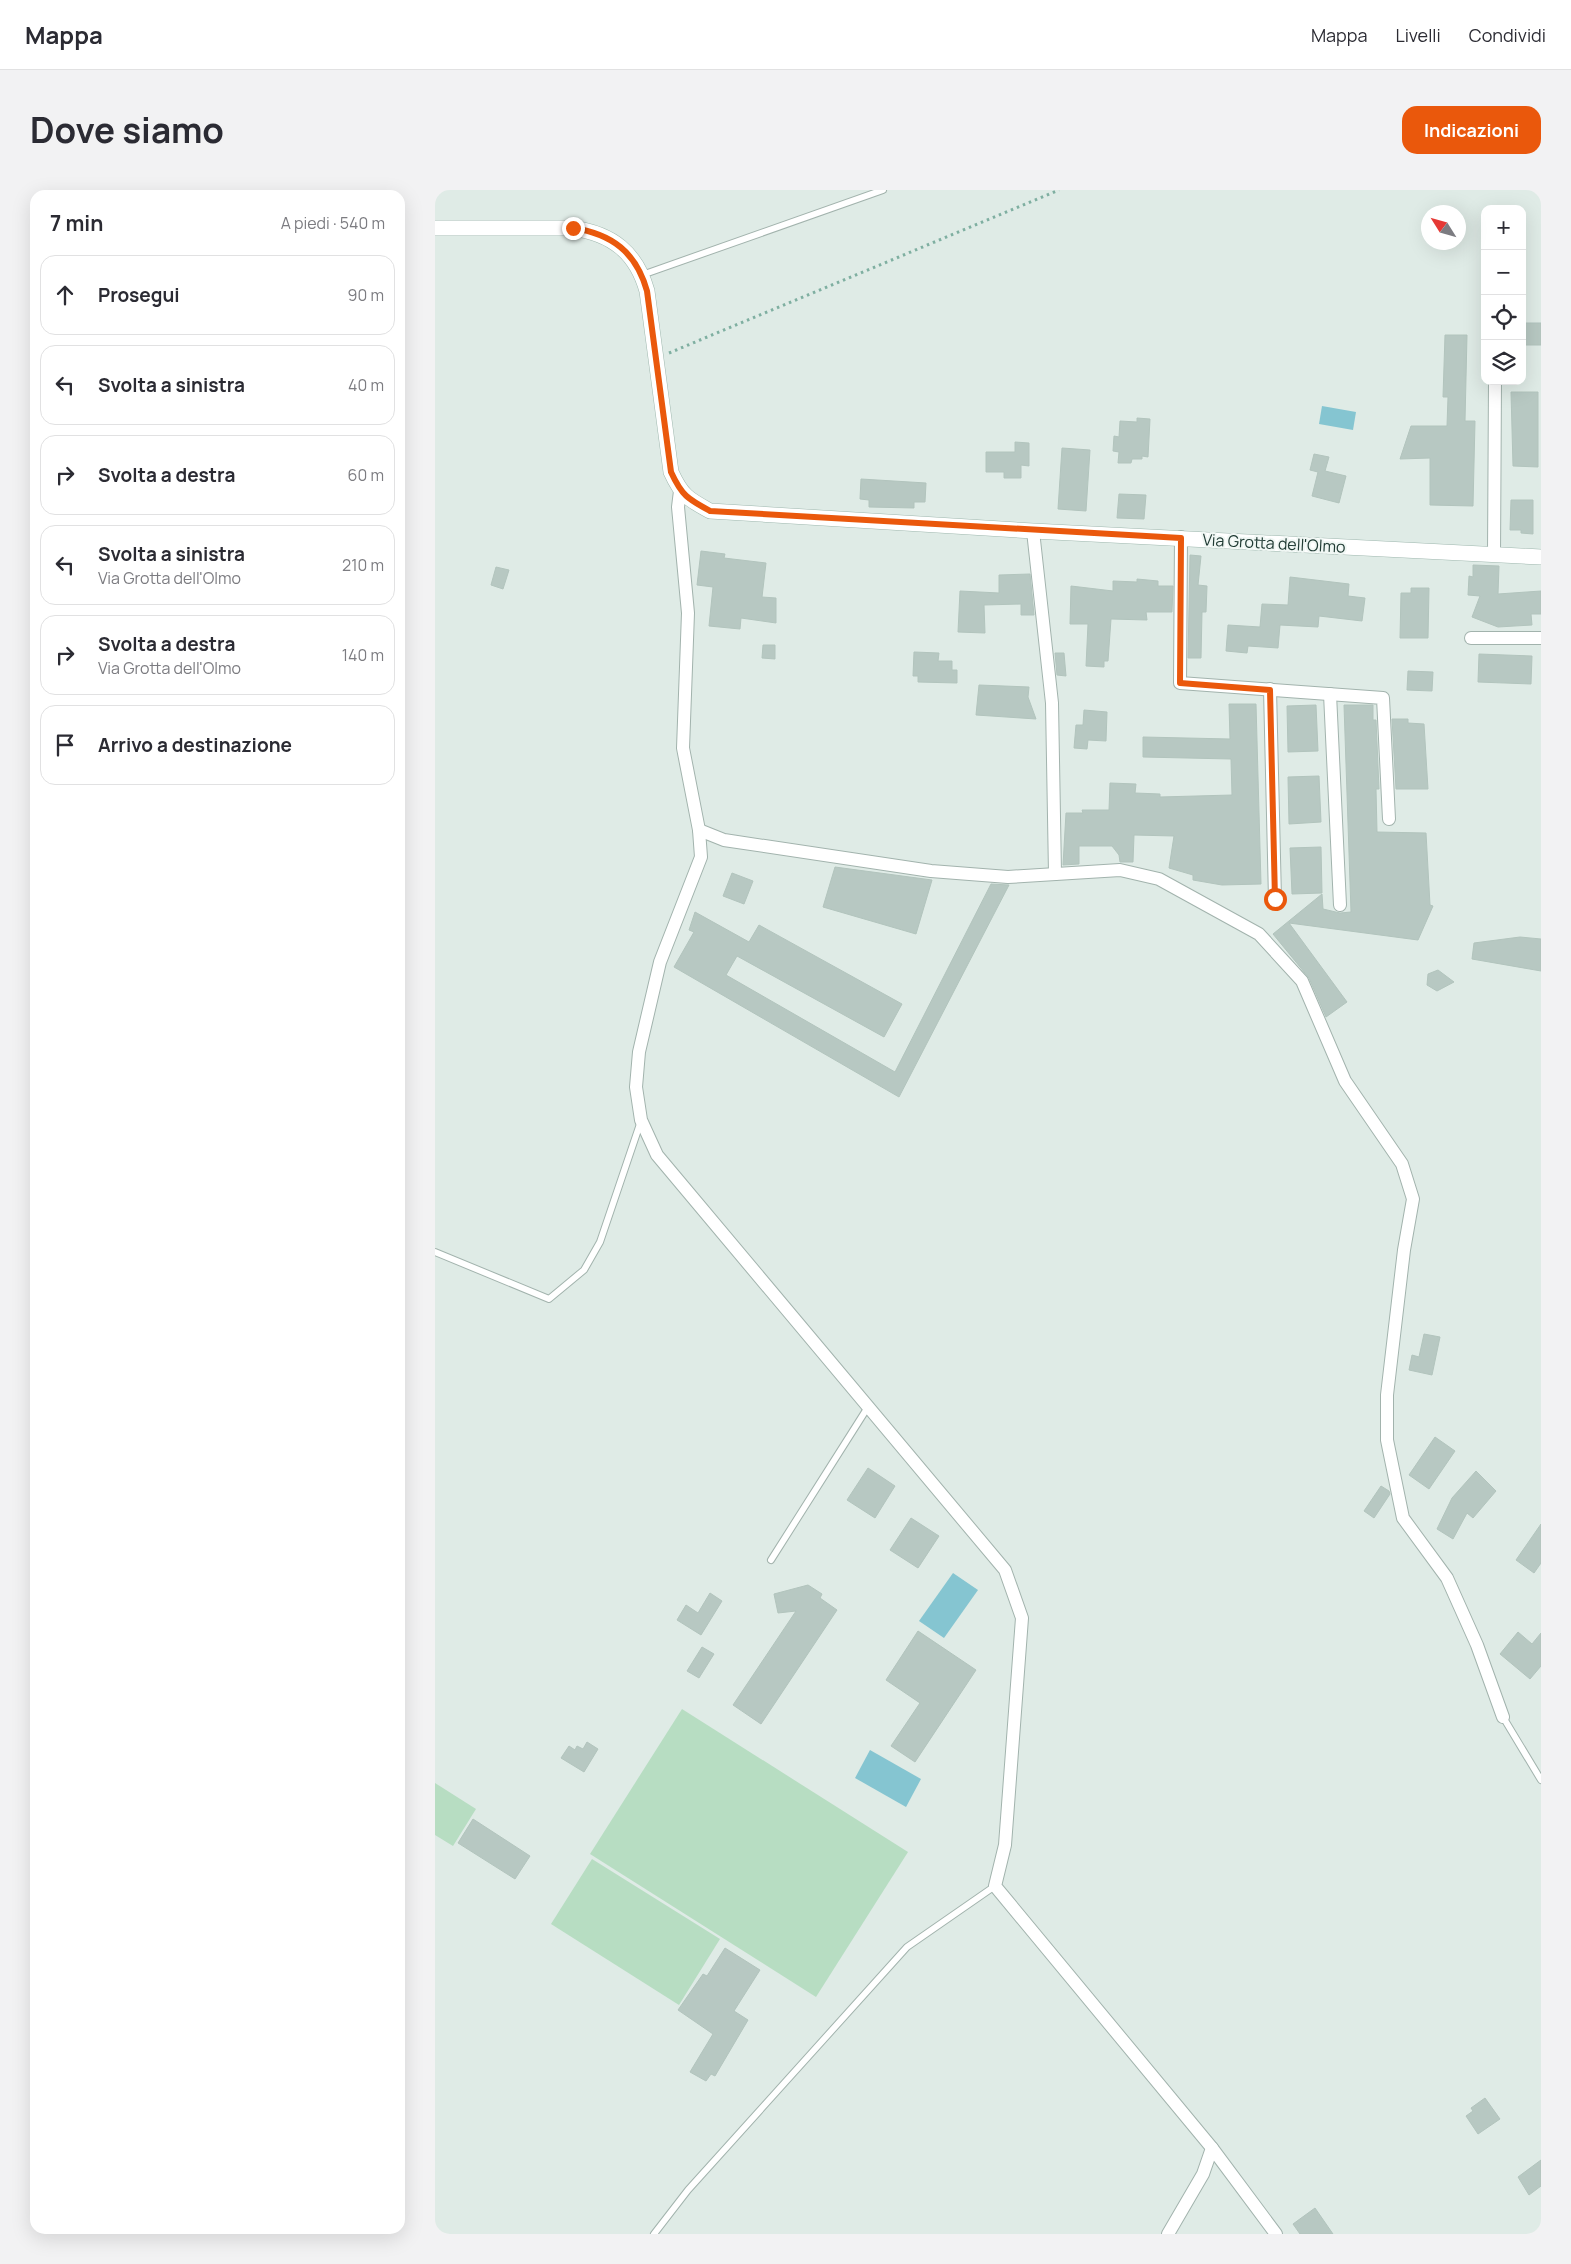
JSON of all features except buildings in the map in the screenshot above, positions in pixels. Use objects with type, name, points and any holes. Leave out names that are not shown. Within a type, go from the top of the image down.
[{"type":"street","points":[[435,228],[573,228],[594,231],[611,239],[635,261],[643,275],[647,291],[671,472],[680,491],[678,507],[688,613],[683,748],[699,830],[701,857],[661,962],[639,1052],[636,1087],[641,1120],[657,1155],[1005,1570],[1022,1618],[1005,1845],[995,1886],[1212,2148],[1276,2234]]},
{"type":"street","points":[[1494,555],[1495,385]]},
{"type":"street","name":"Via Grotta dell'Olmo","points":[[680,491],[710,511],[1033,531],[1541,556]]},
{"type":"street","points":[[1033,531],[1052,703],[1055,874]]},
{"type":"street","points":[[1181,538],[1180,683],[1383,698],[1389,820]]},
{"type":"street","points":[[1471,638],[1541,638]]},
{"type":"street","points":[[1270,690],[1275,899]]},
{"type":"street","points":[[1330,694],[1340,905]]},
{"type":"street","points":[[699,830],[724,840],[931,871],[1008,877],[1119,870],[1159,879],[1259,934],[1302,981],[1345,1081],[1402,1164],[1413,1199],[1404,1250],[1387,1395],[1387,1440],[1403,1518],[1447,1578],[1477,1645],[1503,1717]]},
{"type":"street","points":[[1168,2234],[1203,2174],[1212,2148]]},
{"type":"lane","points":[[643,275],[883,190]]},
{"type":"lane","points":[[435,1252],[549,1298],[584,1270],[601,1242],[641,1120]]},
{"type":"lane","points":[[771,1560],[868,1406]]},
{"type":"lane","points":[[1503,1717],[1541,1780]]},
{"type":"lane","points":[[654,2234],[688,2190],[907,1947],[995,1886]]},
{"type":"path","points":[[654,355],[673,352],[1059,190]]},
{"type":"green space","points":[[682,1709],[908,1852],[816,1997],[590,1854]]},
{"type":"green space","points":[[435,1783],[476,1809],[453,1846],[435,1835]]},
{"type":"green space","points":[[592,1859],[720,1939],[679,2005],[551,1924]]},
{"type":"water","points":[[1322,406],[1356,412],[1353,430],[1319,424]]},
{"type":"water","points":[[953,1573],[978,1590],[944,1638],[919,1621]]},
{"type":"water","points":[[870,1750],[921,1779],[906,1807],[855,1778]]},
{"type":"route","points":[[573,228],[594,231],[611,239],[635,261],[643,275],[647,291],[671,472],[680,491],[710,511],[1181,538],[1180,683],[1270,690],[1275,899]]}]
